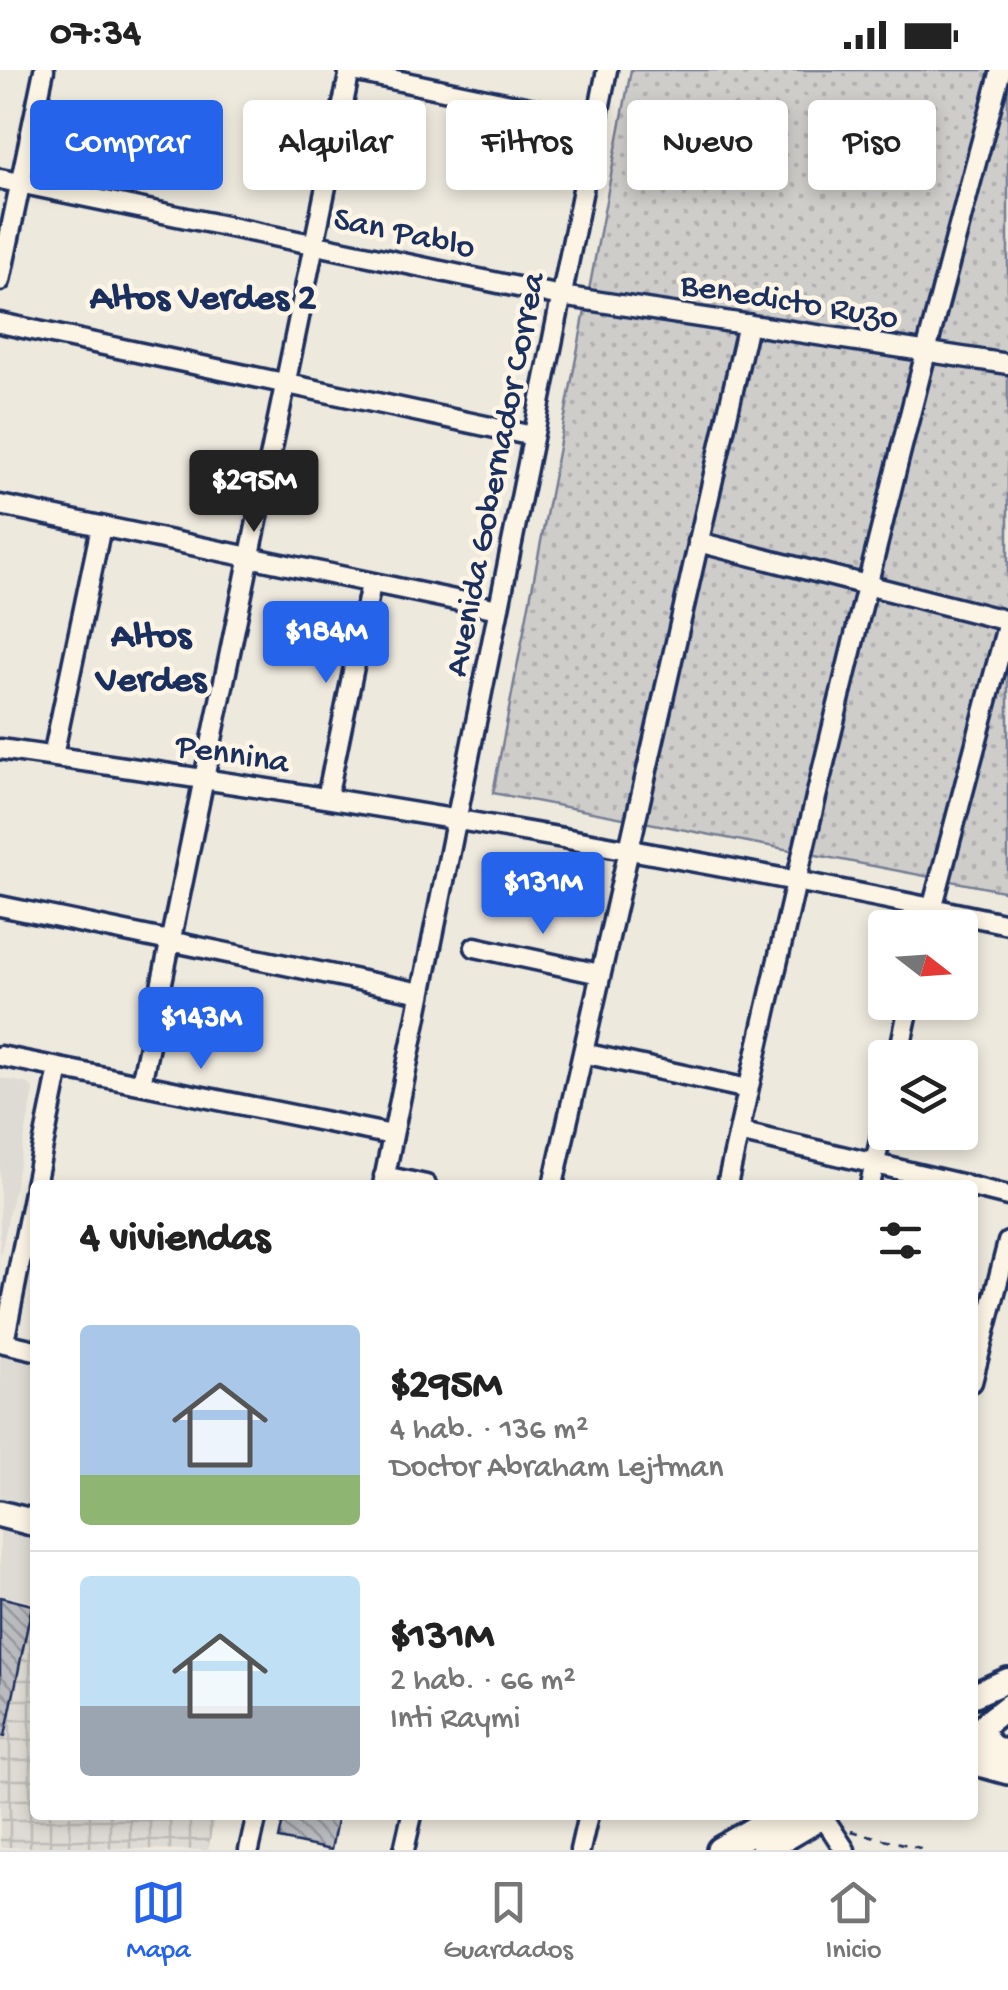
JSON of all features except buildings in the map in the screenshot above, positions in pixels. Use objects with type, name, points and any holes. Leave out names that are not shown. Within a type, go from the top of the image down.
[{"type":"main road","points":[[0,1514],[30,1522]]},
{"type":"main road","points":[[978,1731],[990,1747],[1008,1756]]},
{"type":"main road","points":[[978,1762],[1008,1770]]},
{"type":"main road","points":[[720,1850],[770,1820]]},
{"type":"main road","points":[[764,1850],[821,1820]]},
{"type":"street","points":[[0,282],[44,70]]},
{"type":"street","points":[[140,1084],[349,70],[492,100]]},
{"type":"street","name":"Avenida Gobernador Correa","points":[[601,100],[607,70]]},
{"type":"street","points":[[728,1180],[794,880],[924,351],[1002,76]]},
{"type":"street","name":"San Pablo","points":[[0,179],[561,296]]},
{"type":"street","name":"Avenida Gobernador Correa","points":[[384,1180],[582,190]]},
{"type":"street","name":"Benedicto Ruzo","points":[[561,296],[1008,364]]},
{"type":"street","points":[[0,324],[533,436]]},
{"type":"street","points":[[554,1180],[748,324]]},
{"type":"street","points":[[0,505],[498,609]]},
{"type":"street","points":[[53,756],[101,526]]},
{"type":"street","points":[[698,542],[866,588],[1008,621],[932,908]]},
{"type":"street","points":[[326,798],[371,584]]},
{"type":"street","name":"Pennina","points":[[0,749],[456,820],[794,880],[1008,924]]},
{"type":"street","points":[[0,906],[421,992]]},
{"type":"street","points":[[475,947],[600,974]]},
{"type":"street","points":[[582,1053],[748,1089]]},
{"type":"street","points":[[0,1056],[392,1135]]},
{"type":"street","points":[[36,1180],[59,1068]]},
{"type":"street","points":[[739,1132],[944,1180]]},
{"type":"street","points":[[871,1180],[878,1150]]},
{"type":"street","points":[[978,1188],[1008,1196]]},
{"type":"street","points":[[30,1211],[6,1332],[0,1342],[30,1349]]},
{"type":"street","points":[[978,1359],[1008,1242]]},
{"type":"street","points":[[978,1693],[1008,1680]]},
{"type":"street","points":[[978,1727],[1008,1706]]},
{"type":"street","points":[[249,1850],[256,1820]]},
{"type":"street","points":[[404,1850],[411,1820]]},
{"type":"street","points":[[580,1850],[587,1820]]},
{"type":"street","points":[[826,1820],[845,1850]]},
{"type":"path","points":[[831,1820],[928,1850]]},
{"type":"shaded area","points":[[631,70],[1008,70],[1008,892],[493,793]]},
{"type":"shaded area","points":[[0,1078],[29,1084],[34,1091],[0,1258]]},
{"type":"shaded area","points":[[0,1351],[30,1358],[30,1602],[0,1595]]},
{"type":"shaded area","points":[[0,1597],[30,1604],[30,1820],[214,1820],[208,1850],[0,1847]]},
{"type":"district","name":"Altos Verdes 2","points":[[203,294]]},
{"type":"district","name":"Altos Verdes","points":[[151,654]]}]
